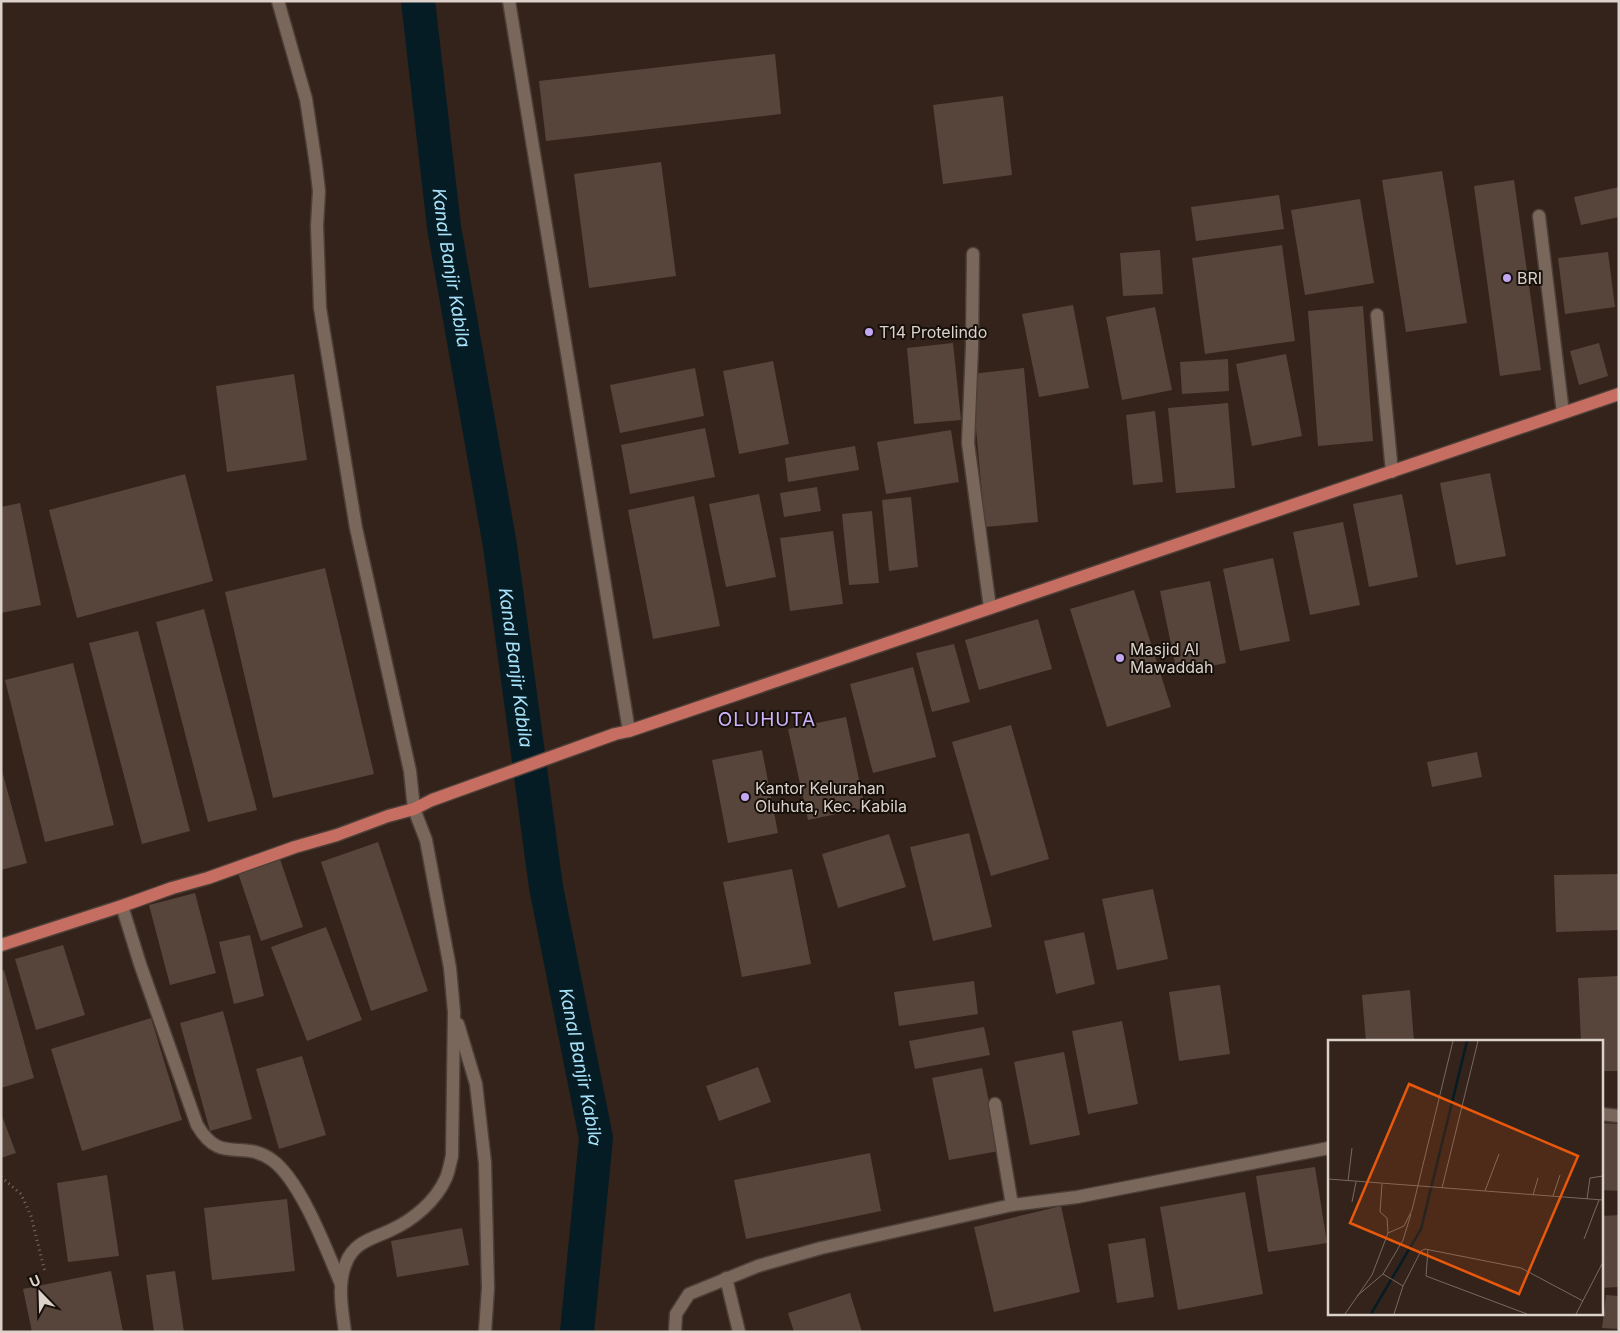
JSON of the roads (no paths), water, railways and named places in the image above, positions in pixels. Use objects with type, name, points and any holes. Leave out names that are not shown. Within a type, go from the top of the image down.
[{"type":"main road","points":[[1,945],[414,809],[432,800],[615,734],[629,732],[1619,394]]},
{"type":"street","points":[[278,1],[306,99],[316,165],[319,191],[317,226],[320,308],[356,528],[410,771],[414,809],[426,840],[450,968],[454,1012],[452,1156],[447,1176],[441,1188],[409,1220],[390,1231],[362,1242],[356,1247],[344,1265],[342,1307],[345,1332]]},
{"type":"street","points":[[509,1],[629,732]]},
{"type":"street","points":[[1539,216],[1563,413]]},
{"type":"street","points":[[973,254],[968,443],[990,608]]},
{"type":"street","points":[[1377,315],[1392,472]]},
{"type":"street","points":[[122,906],[140,964],[194,1117],[204,1137],[222,1149],[247,1150],[259,1153],[273,1161],[283,1170],[315,1223],[342,1284]]},
{"type":"street","points":[[454,1012],[476,1084],[485,1163],[488,1288],[485,1332]]},
{"type":"street","points":[[995,1104],[1012,1205]]},
{"type":"street","points":[[1602,1114],[1619,1116]]},
{"type":"street","points":[[675,1332],[676,1314],[689,1294],[758,1266],[821,1248],[1012,1205],[1077,1197],[1328,1148]]},
{"type":"street","points":[[726,1278],[739,1332]]},
{"type":"waterway","name":"Kanal Banjir Kabila","points":[[418,1],[444,227],[500,546],[546,887],[596,1138],[577,1332]]},
{"type":"place","name":"BRI","points":[[1507,278]]},
{"type":"place","name":"T14 Protelindo","points":[[869,332]]},
{"type":"place","name":"Masjid Al Mawaddah","points":[[1120,658]]},
{"type":"place","name":"Kantor Kelurahan Oluhuta, Kec. Kabila","points":[[745,797]]},
{"type":"district","name":"OLUHUTA","points":[[767,719]]}]
